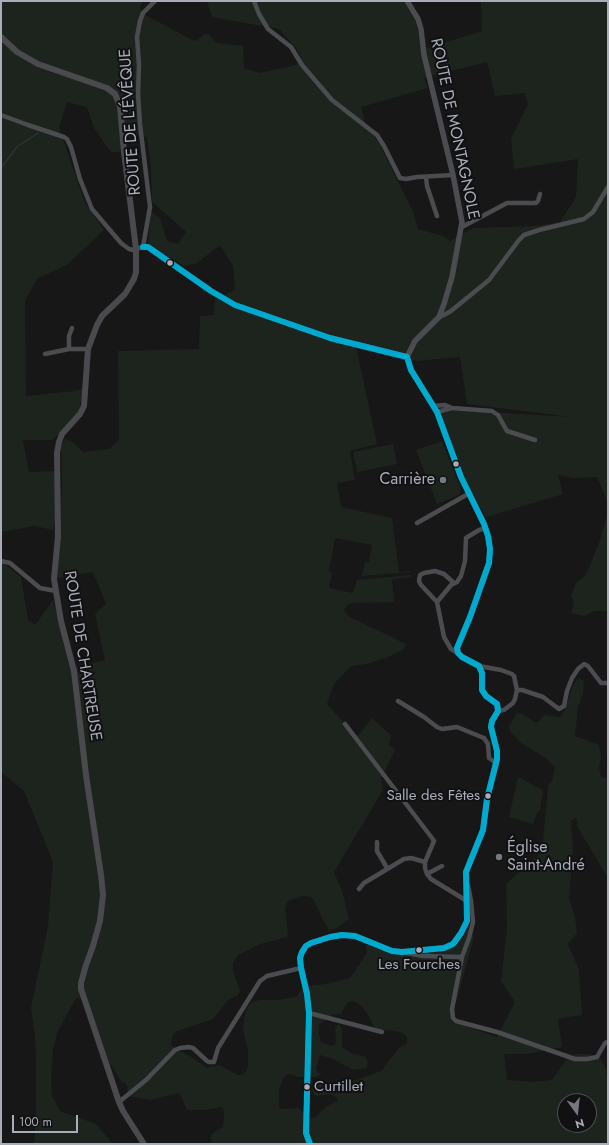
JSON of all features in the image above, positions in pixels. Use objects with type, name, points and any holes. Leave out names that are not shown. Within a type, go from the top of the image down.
[{"type":"main road","name":"ROUTE DE CHARTREUSE","points":[[1,37],[17,52],[38,64],[100,84],[112,91],[120,106],[137,267],[134,279],[125,294],[98,321],[88,349],[84,406],[80,414],[62,434],[57,447],[58,521],[54,571],[61,621],[74,671],[86,775],[103,895],[100,921],[86,965],[81,983],[81,989],[123,1111],[144,1144]]},
{"type":"street","name":"ROUTE DE L'ÉVÊQUE","points":[[143,247],[150,207],[139,111],[139,65],[137,37],[143,13],[156,1]]},
{"type":"street","points":[[254,1],[259,14],[268,29],[291,47],[302,65],[332,100],[377,134],[400,178],[406,179],[453,175]]},
{"type":"street","name":"ROUTE DE MONTAGNOLE","points":[[407,1],[418,19],[421,29],[424,54],[460,205],[462,227],[452,277],[439,317],[415,341],[407,357]]},
{"type":"street","points":[[1,115],[67,139],[71,147],[80,179],[92,209],[129,249],[133,250],[148,247],[211,291],[235,305],[330,338],[407,357],[411,370],[437,412],[468,494],[486,528],[489,541],[489,563],[458,646],[458,653]]},
{"type":"street","points":[[426,177],[437,216]]},
{"type":"street","points":[[439,317],[447,314],[489,280],[524,235],[539,230],[584,220],[593,212],[608,187]]},
{"type":"street","points":[[462,227],[507,203],[536,203],[540,194]]},
{"type":"street","points":[[69,349],[69,336],[72,328]]},
{"type":"street","points":[[45,354],[69,349],[88,349]]},
{"type":"street","points":[[433,406],[445,405],[452,408],[492,411],[498,415],[507,431],[535,440]]},
{"type":"street","points":[[437,412],[452,408]]},
{"type":"street","points":[[417,523],[468,494]]},
{"type":"street","points":[[437,602],[462,576],[465,562],[466,538],[479,530],[486,528]]},
{"type":"street","points":[[1,561],[10,564],[40,588],[56,591]]},
{"type":"street","points":[[454,583],[444,574],[435,571],[424,572],[420,575],[419,581],[437,602],[444,637],[451,649],[465,659],[479,666],[485,666],[512,674],[515,678],[517,690],[513,703],[504,710],[498,711]]},
{"type":"street","points":[[517,690],[522,690],[542,697],[559,709],[564,706],[567,691],[572,678],[578,669],[584,664],[588,666],[601,683],[608,683]]},
{"type":"street","points":[[402,952],[444,948],[453,944],[460,936],[465,926],[468,912],[466,880],[469,864],[483,830],[497,751],[491,727],[492,721],[498,711],[497,704],[486,696],[482,690],[482,673],[479,666]]},
{"type":"street","points":[[398,701],[437,727],[457,727],[484,738],[488,744],[489,758],[496,763]]},
{"type":"street","points":[[345,724],[434,841],[424,862],[427,874],[431,879],[467,901]]},
{"type":"street","points":[[377,842],[377,851],[387,868]]},
{"type":"street","points":[[359,889],[364,883],[387,868],[407,858],[424,862]]},
{"type":"street","points":[[427,874],[442,866]]},
{"type":"street","points":[[466,880],[470,891],[474,922],[462,957],[452,1010],[453,1018],[456,1021],[497,1032],[575,1059],[597,1057],[604,1043],[608,1042]]},
{"type":"street","points":[[310,1144],[306,1133],[309,1013],[306,987],[301,968],[301,955],[306,946],[336,936],[348,935],[355,936],[386,949],[423,956],[462,957]]},
{"type":"street","points":[[120,1102],[146,1080],[175,1050],[189,1047],[193,1048],[207,1061],[214,1062],[218,1048],[260,981],[267,976],[301,968]]},
{"type":"street","points":[[309,1013],[382,1032]]},
{"type":"shaded area","points":[[1,1],[143,1],[140,7],[142,13],[192,40],[196,41],[203,35],[209,34],[216,43],[243,46],[244,68],[259,73],[292,66],[297,64],[301,57],[296,48],[279,29],[212,17],[207,1],[403,1],[416,22],[421,50],[482,31],[481,1],[608,1],[608,508],[606,498],[597,477],[573,478],[558,475],[563,494],[486,517],[475,498],[472,499],[462,476],[440,414],[453,410],[572,417],[467,404],[460,357],[415,361],[402,353],[331,337],[260,312],[223,296],[235,290],[233,266],[220,245],[197,263],[184,266],[148,245],[151,212],[160,218],[167,241],[178,244],[186,232],[152,202],[151,168],[147,137],[130,135],[123,149],[118,152],[112,152],[94,128],[87,107],[67,102],[59,128],[85,203],[104,230],[68,264],[37,279],[25,301],[26,396],[75,391],[83,388],[79,411],[53,440],[23,440],[29,472],[55,471],[55,521],[53,530],[35,526],[1,532]],"holes":[[[487,62],[495,96],[525,93],[528,104],[511,139],[514,169],[578,159],[576,197],[560,222],[536,226],[473,228],[450,241],[443,236],[418,229],[413,212],[380,145],[365,122],[361,107],[428,88],[424,78]]]},
{"type":"shaded area","points":[[215,297],[234,307],[280,324],[332,341],[356,347],[377,444],[350,451],[355,480],[337,483],[341,507],[392,518],[399,572],[410,572],[362,576],[365,562],[369,563],[372,545],[335,538],[329,571],[332,572],[329,588],[353,593],[357,580],[411,575],[411,577],[392,579],[394,602],[352,603],[347,605],[344,610],[348,616],[406,644],[404,649],[388,657],[367,664],[351,666],[334,684],[327,704],[357,737],[372,718],[391,735],[389,744],[395,750],[381,779],[383,790],[334,872],[343,894],[349,919],[335,929],[329,930],[311,897],[303,896],[288,901],[285,908],[288,934],[287,937],[260,944],[238,955],[233,963],[233,966],[234,974],[240,990],[238,995],[228,1000],[213,1019],[175,1032],[172,1037],[171,1045],[207,1068],[219,1065],[238,1075],[241,1075],[246,1072],[248,1067],[248,1052],[243,1027],[245,1014],[248,1006],[252,1002],[296,997],[303,987],[326,984],[350,978],[367,951],[365,944],[393,955],[447,951],[462,938],[473,923],[473,940],[451,1021],[497,1037],[515,1002],[501,981],[507,929],[506,884],[542,852],[548,785],[552,781],[555,767],[544,757],[521,743],[510,731],[509,726],[517,713],[522,714],[535,722],[538,722],[544,715],[560,717],[565,710],[572,688],[578,678],[584,681],[583,694],[578,707],[575,736],[599,745],[601,758],[599,768],[601,777],[608,779],[608,878],[578,828],[576,817],[571,821],[573,850],[569,898],[575,917],[577,933],[568,944],[579,970],[582,1015],[558,1019],[562,1047],[527,1054],[504,1054],[507,1080],[534,1082],[552,1080],[565,1061],[576,1054],[589,1054],[600,1058],[606,1070],[608,1079],[608,1144],[212,1144],[210,1138],[213,1133],[223,1127],[223,1108],[187,1110],[180,1094],[178,1093],[150,1100],[128,1096],[127,1085],[119,1078],[108,1060],[87,1000],[76,998],[57,1033],[53,1050],[51,1079],[52,1096],[60,1111],[96,1124],[113,1144],[34,1144],[36,1114],[36,1057],[31,1008],[48,926],[53,862],[24,791],[1,772],[1,563],[21,577],[28,620],[35,625],[53,600],[73,668],[105,660],[95,614],[106,604],[93,572],[57,578],[62,487],[61,446],[65,439],[72,442],[83,452],[109,449],[119,440],[118,351],[199,349],[200,316],[214,315]],"holes":[[[352,1001],[358,1003],[369,1016],[373,1026],[378,1029],[402,1033],[407,1037],[407,1043],[399,1048],[381,1071],[356,1080],[316,1082],[312,1090],[314,1095],[331,1094],[338,1099],[325,1107],[316,1117],[310,1118],[299,1108],[279,1108],[279,1090],[285,1076],[290,1074],[298,1077],[319,1076],[320,1074],[316,1070],[320,1055],[333,1059],[353,1070],[367,1068],[368,1062],[366,1057],[351,1053],[342,1047],[342,1029],[339,1024],[335,1027],[336,1041],[332,1046],[321,1042],[319,1034],[319,1025],[332,1015],[341,1014],[347,1003]]]},
{"type":"shaded area","name":"Carrière","points":[[442,441],[461,490],[459,495],[437,504],[416,450]]},
{"type":"shaded area","name":"Carrière","points":[[393,444],[397,464],[357,472],[353,452]]},
{"type":"shaded area","points":[[608,512],[608,611],[595,611],[584,616],[571,613],[574,603],[571,595],[576,583],[586,575],[599,543]]},
{"type":"shaded area","points":[[518,777],[543,790],[540,811],[538,811],[533,824],[509,817]]},
{"type":"waterway","points":[[1,168],[17,147],[38,133]]},
{"type":"transit line","points":[[143,247],[148,247],[211,291],[235,305],[330,338],[407,357]]},
{"type":"transit line","points":[[310,1144],[306,1133],[309,1013],[307,994],[301,968],[300,958],[302,952],[306,946],[311,943],[342,935],[355,936],[392,951],[402,952],[444,948],[453,944],[467,921],[466,872],[483,830],[487,799],[497,759],[497,751],[491,727],[492,721],[498,711],[497,704],[486,696],[482,690],[482,673],[479,666],[462,657],[458,653],[457,648],[470,617],[489,563],[490,549],[488,536],[484,524],[461,477],[437,412],[411,370],[407,357]]},
{"type":"place","name":"Carrière","points":[[443,480]]},
{"type":"place","name":"Salle des Fêtes","points":[[488,796]]},
{"type":"place","name":"Église Saint-André","points":[[499,857]]},
{"type":"place","name":"Les Fourches","points":[[419,950]]},
{"type":"place","name":"Curtillet","points":[[307,1087]]}]
